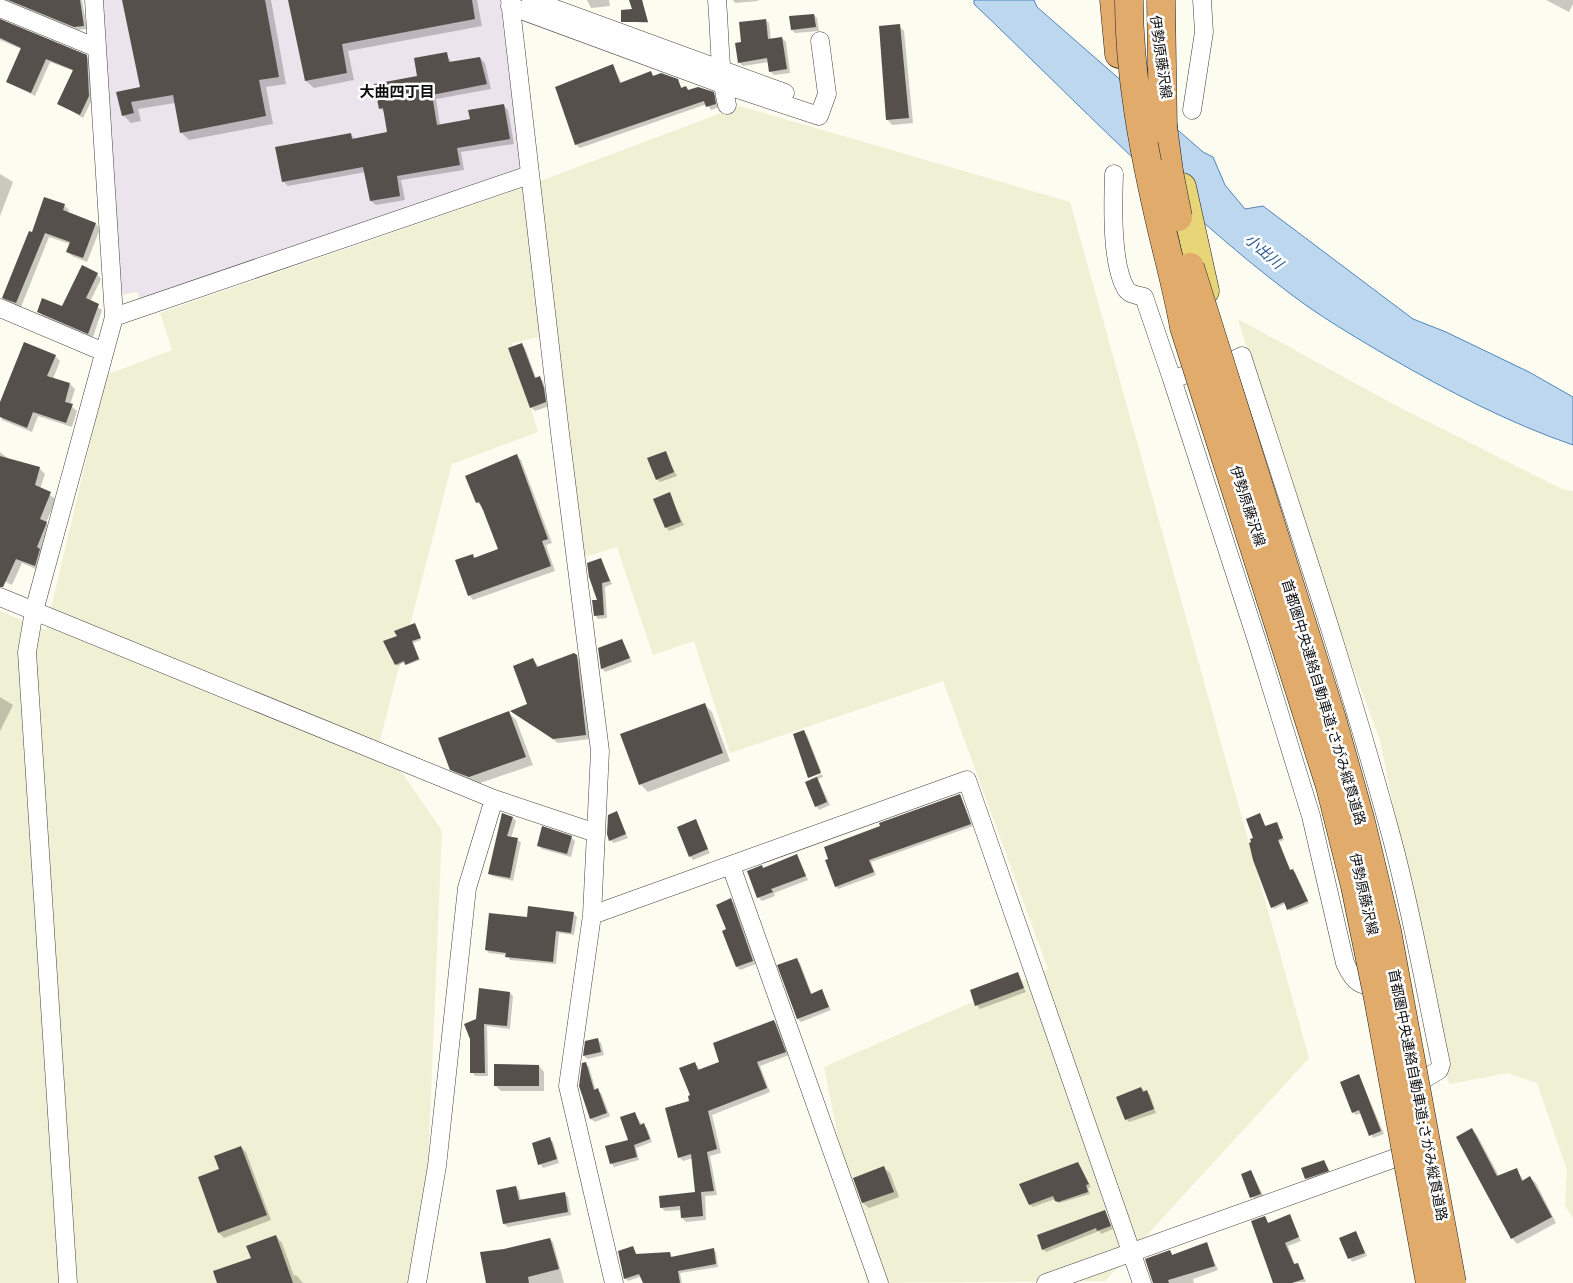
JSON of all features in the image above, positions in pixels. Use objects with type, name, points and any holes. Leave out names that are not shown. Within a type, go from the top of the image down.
[{"type":"highway","points":[[1114,0],[1120,62],[1145,206],[1162,268],[1184,327]]},
{"type":"highway","points":[[1129,0],[1141,121],[1152,185],[1179,293],[1184,327]]},
{"type":"highway","points":[[1152,0],[1154,49],[1175,118]]},
{"type":"highway","points":[[1161,0],[1175,118]]},
{"type":"highway","name":"首都圏中央連絡自動車道;さがみ縦貫道路","points":[[1175,118],[1176,206],[1198,296],[1332,719],[1361,822],[1387,931],[1452,1283]]},
{"type":"highway","name":"首都圏中央連絡自動車道;さがみ縦貫道路","points":[[1184,327],[1332,795],[1355,886],[1378,998],[1430,1283]]},
{"type":"main road","name":"伊勢原藤沢線","points":[[1121,0],[1128,65],[1152,200],[1339,791],[1366,897],[1436,1283]]},
{"type":"main road","name":"伊勢原藤沢線","points":[[1175,118],[1193,240],[1213,318],[1345,735],[1385,888],[1457,1283]]},
{"type":"street","points":[[68,1283],[27,652],[34,611],[114,317],[94,0]]},
{"type":"street","points":[[531,0],[819,116],[827,94],[820,41]]},
{"type":"street","points":[[717,0],[722,76],[727,105]]},
{"type":"street","points":[[1175,118],[1189,82],[1204,32],[1202,0]]},
{"type":"street","points":[[614,1283],[568,1086],[592,915],[600,751],[529,176],[510,3],[722,76]]},
{"type":"street","points":[[0,8],[97,48]]},
{"type":"street","points":[[1114,174],[1113,208],[1116,256],[1126,289],[1131,294],[1144,297],[1177,377],[1311,816],[1345,963],[1352,978],[1362,985],[1370,987],[1383,985]]},
{"type":"street","points":[[114,317],[529,176]]},
{"type":"street","points":[[0,308],[104,352]]},
{"type":"street","points":[[1236,359],[1242,356],[1354,705],[1395,848],[1440,1064],[1439,1070],[1421,1081]]},
{"type":"street","points":[[0,597],[44,617],[494,799],[596,833]]},
{"type":"street","points":[[592,915],[967,780],[1142,1283]]},
{"type":"street","points":[[416,1283],[437,1166],[467,888],[494,799]]},
{"type":"street","points":[[731,866],[879,1283]]},
{"type":"street","points":[[1046,1283],[1132,1254],[1412,1152]]},
{"type":"shaded area","points":[[101,0],[500,0],[521,168],[141,300],[137,292],[121,295]]},
{"type":"green space","points":[[740,106],[1070,202],[1309,1058],[1105,1281],[867,1283],[824,1067],[1048,969],[943,681],[730,753],[694,641],[653,655],[617,547],[581,558],[540,181]]},
{"type":"green space","points":[[522,188],[542,336],[512,343],[538,432],[452,464],[380,740],[442,831],[428,1166],[409,1283],[0,1283],[0,611],[46,630],[106,375],[172,350],[160,313]]},
{"type":"green space","points":[[1238,319],[1393,404],[1562,489],[1573,491],[1573,1218],[1565,1206],[1567,1170],[1537,1083],[1508,1073],[1449,1084],[1380,740],[1307,545]]},
{"type":"water","name":"小出川","points":[[974,0],[1034,0],[1037,7],[1203,152],[1213,157],[1225,185],[1245,209],[1263,206],[1413,319],[1446,332],[1529,372],[1573,397],[1573,445],[1526,427],[1456,394],[1363,342],[1300,301],[1246,259],[1166,189],[974,4]]},
{"type":"building","points":[[8,0],[80,0],[84,26],[74,27]]},
{"type":"building","points":[[122,0],[265,0],[279,77],[259,80],[266,116],[180,133],[173,95],[131,102],[134,113],[122,116],[116,92],[140,87]]},
{"type":"building","points":[[288,0],[472,0],[475,19],[342,44],[347,73],[305,81]]},
{"type":"building","points":[[629,0],[642,0],[648,22],[621,22],[621,10],[632,9]]},
{"type":"building","points":[[814,14],[816,27],[791,30],[789,16]]},
{"type":"building","points":[[0,19],[87,55],[89,96],[80,115],[57,104],[73,70],[46,59],[31,93],[6,82],[21,48],[0,38]]},
{"type":"building","points":[[766,19],[768,39],[782,37],[787,69],[769,72],[767,58],[738,63],[735,43],[741,42],[739,22]]},
{"type":"building","points":[[900,24],[909,118],[886,120],[879,26]]},
{"type":"building","points":[[447,52],[449,62],[480,57],[487,84],[432,95],[437,125],[470,119],[468,110],[504,104],[510,139],[457,148],[460,165],[397,176],[400,196],[370,201],[363,167],[282,182],[275,147],[351,133],[352,139],[387,132],[383,108],[379,109],[374,84],[417,76],[414,58]]},
{"type":"building","points":[[613,64],[620,83],[651,71],[653,76],[661,73],[678,79],[681,88],[686,86],[688,90],[698,87],[714,92],[716,104],[706,107],[704,101],[575,145],[555,87]]},
{"type":"building","points":[[44,197],[65,204],[63,210],[96,223],[83,258],[66,252],[70,242],[45,233],[16,303],[2,298],[29,231],[32,232]]},
{"type":"building","points":[[82,265],[98,273],[86,298],[99,304],[88,334],[37,312],[42,298],[62,306]]},
{"type":"building","points":[[24,342],[56,355],[47,376],[70,383],[65,402],[73,404],[66,423],[33,412],[27,428],[0,417],[0,402]]},
{"type":"building","points":[[522,343],[535,378],[540,376],[546,402],[530,408],[508,348]]},
{"type":"building","points":[[666,451],[674,472],[656,480],[647,458]]},
{"type":"building","points":[[517,454],[548,539],[542,541],[551,566],[468,596],[455,560],[473,554],[474,558],[498,549],[483,510],[479,502],[476,503],[465,476]]},
{"type":"building","points":[[0,456],[40,467],[35,485],[51,492],[40,519],[47,522],[37,547],[40,549],[35,566],[16,559],[3,587],[0,587]]},
{"type":"building","points":[[670,492],[681,522],[665,528],[653,499]]},
{"type":"building","points":[[601,558],[610,581],[602,583],[604,615],[594,616],[592,600],[597,600],[589,577],[587,563]]},
{"type":"building","points":[[415,623],[421,638],[412,641],[419,659],[405,665],[404,661],[395,665],[383,641],[397,636],[394,631]]},
{"type":"building","points":[[622,639],[630,658],[601,669],[598,648]]},
{"type":"building","points":[[574,653],[577,655],[586,735],[553,739],[510,711],[527,704],[513,666],[533,658],[537,667]]},
{"type":"building","points":[[705,703],[723,753],[639,785],[620,734]]},
{"type":"building","points":[[509,711],[526,757],[469,777],[450,770],[438,738]]},
{"type":"building","points":[[804,730],[821,773],[808,778],[793,734]]},
{"type":"building","points":[[817,777],[827,802],[815,807],[805,782]]},
{"type":"building","points":[[960,794],[971,824],[869,860],[874,872],[835,887],[825,860],[828,859],[824,847],[880,826],[879,823]]},
{"type":"building","points":[[617,811],[626,834],[609,841],[607,834],[608,815]]},
{"type":"building","points":[[502,813],[513,817],[507,836],[518,838],[510,878],[488,874]]},
{"type":"building","points":[[1260,813],[1265,826],[1277,822],[1283,838],[1278,840],[1290,870],[1293,869],[1308,901],[1287,910],[1284,902],[1271,908],[1253,860],[1249,843],[1251,842],[1250,839],[1253,838],[1246,819]]},
{"type":"building","points":[[696,819],[708,849],[689,857],[677,827]]},
{"type":"building","points":[[542,826],[572,836],[567,854],[537,846]]},
{"type":"building","points":[[797,854],[806,876],[771,889],[773,892],[757,898],[747,871],[762,865],[763,868]]},
{"type":"building","points":[[731,898],[753,961],[736,967],[722,931],[726,929],[716,905]]},
{"type":"building","points":[[528,906],[574,912],[571,933],[556,931],[553,962],[505,957],[506,953],[485,950],[489,913],[527,917]]},
{"type":"building","points":[[797,958],[811,994],[822,989],[829,1007],[797,1019],[777,965]]},
{"type":"building","points":[[1018,972],[1024,988],[975,1006],[970,990]]},
{"type":"building","points":[[479,988],[510,992],[507,1026],[484,1024],[485,1073],[470,1073],[470,1039],[464,1024],[476,1019]]},
{"type":"building","points":[[774,1020],[786,1052],[757,1062],[767,1088],[708,1111],[717,1149],[707,1152],[714,1191],[701,1192],[703,1216],[681,1218],[680,1206],[660,1208],[659,1196],[695,1192],[691,1154],[678,1158],[665,1108],[689,1101],[688,1096],[690,1095],[679,1068],[695,1062],[698,1070],[719,1062],[713,1043]]},
{"type":"building","points":[[598,1038],[601,1052],[583,1056],[585,1041]]},
{"type":"building","points":[[586,1062],[594,1090],[598,1088],[607,1113],[590,1119],[579,1086],[582,1063]]},
{"type":"building","points":[[494,1064],[539,1065],[539,1086],[494,1086]]},
{"type":"building","points":[[1359,1074],[1381,1131],[1369,1136],[1359,1110],[1352,1113],[1340,1082]]},
{"type":"building","points":[[1141,1087],[1143,1092],[1147,1090],[1154,1109],[1125,1120],[1116,1097]]},
{"type":"building","points":[[635,1112],[640,1125],[644,1123],[650,1139],[634,1145],[637,1157],[610,1164],[605,1146],[628,1140],[620,1117]]},
{"type":"building","points":[[1472,1128],[1497,1176],[1517,1168],[1522,1181],[1530,1176],[1552,1217],[1511,1239],[1456,1137]]},
{"type":"building","points":[[550,1137],[557,1159],[538,1165],[532,1143]]},
{"type":"building","points":[[241,1146],[267,1215],[218,1233],[198,1177],[219,1169],[214,1156]]},
{"type":"building","points":[[1324,1160],[1329,1171],[1305,1179],[1301,1168]]},
{"type":"building","points":[[1078,1162],[1089,1184],[1086,1185],[1088,1192],[1058,1202],[1055,1201],[1053,1196],[1029,1205],[1019,1184]]},
{"type":"building","points":[[884,1166],[894,1192],[862,1203],[853,1178]]},
{"type":"building","points":[[1251,1170],[1261,1194],[1250,1198],[1241,1174]]},
{"type":"building","points":[[516,1186],[519,1200],[565,1192],[568,1212],[503,1224],[496,1190]]},
{"type":"building","points":[[1105,1210],[1111,1226],[1097,1231],[1096,1228],[1042,1250],[1037,1235]]},
{"type":"building","points":[[1290,1214],[1299,1237],[1285,1243],[1294,1264],[1298,1263],[1304,1279],[1292,1283],[1273,1283],[1251,1221],[1265,1216],[1268,1223]]},
{"type":"building","points":[[1356,1231],[1365,1253],[1348,1259],[1339,1238]]},
{"type":"building","points":[[276,1235],[293,1283],[217,1283],[213,1271],[251,1258],[246,1246]]},
{"type":"building","points":[[550,1238],[559,1269],[528,1277],[529,1283],[486,1283],[480,1252],[504,1249]]},
{"type":"building","points":[[1207,1242],[1215,1266],[1168,1280],[1169,1283],[1153,1283],[1145,1259],[1170,1250],[1172,1255]]},
{"type":"building","points":[[633,1246],[636,1254],[670,1252],[671,1257],[714,1248],[716,1264],[678,1271],[680,1283],[643,1283],[639,1274],[624,1279],[618,1251]]},
{"type":"district","name":"大曲四丁目","points":[[397,91]]}]
